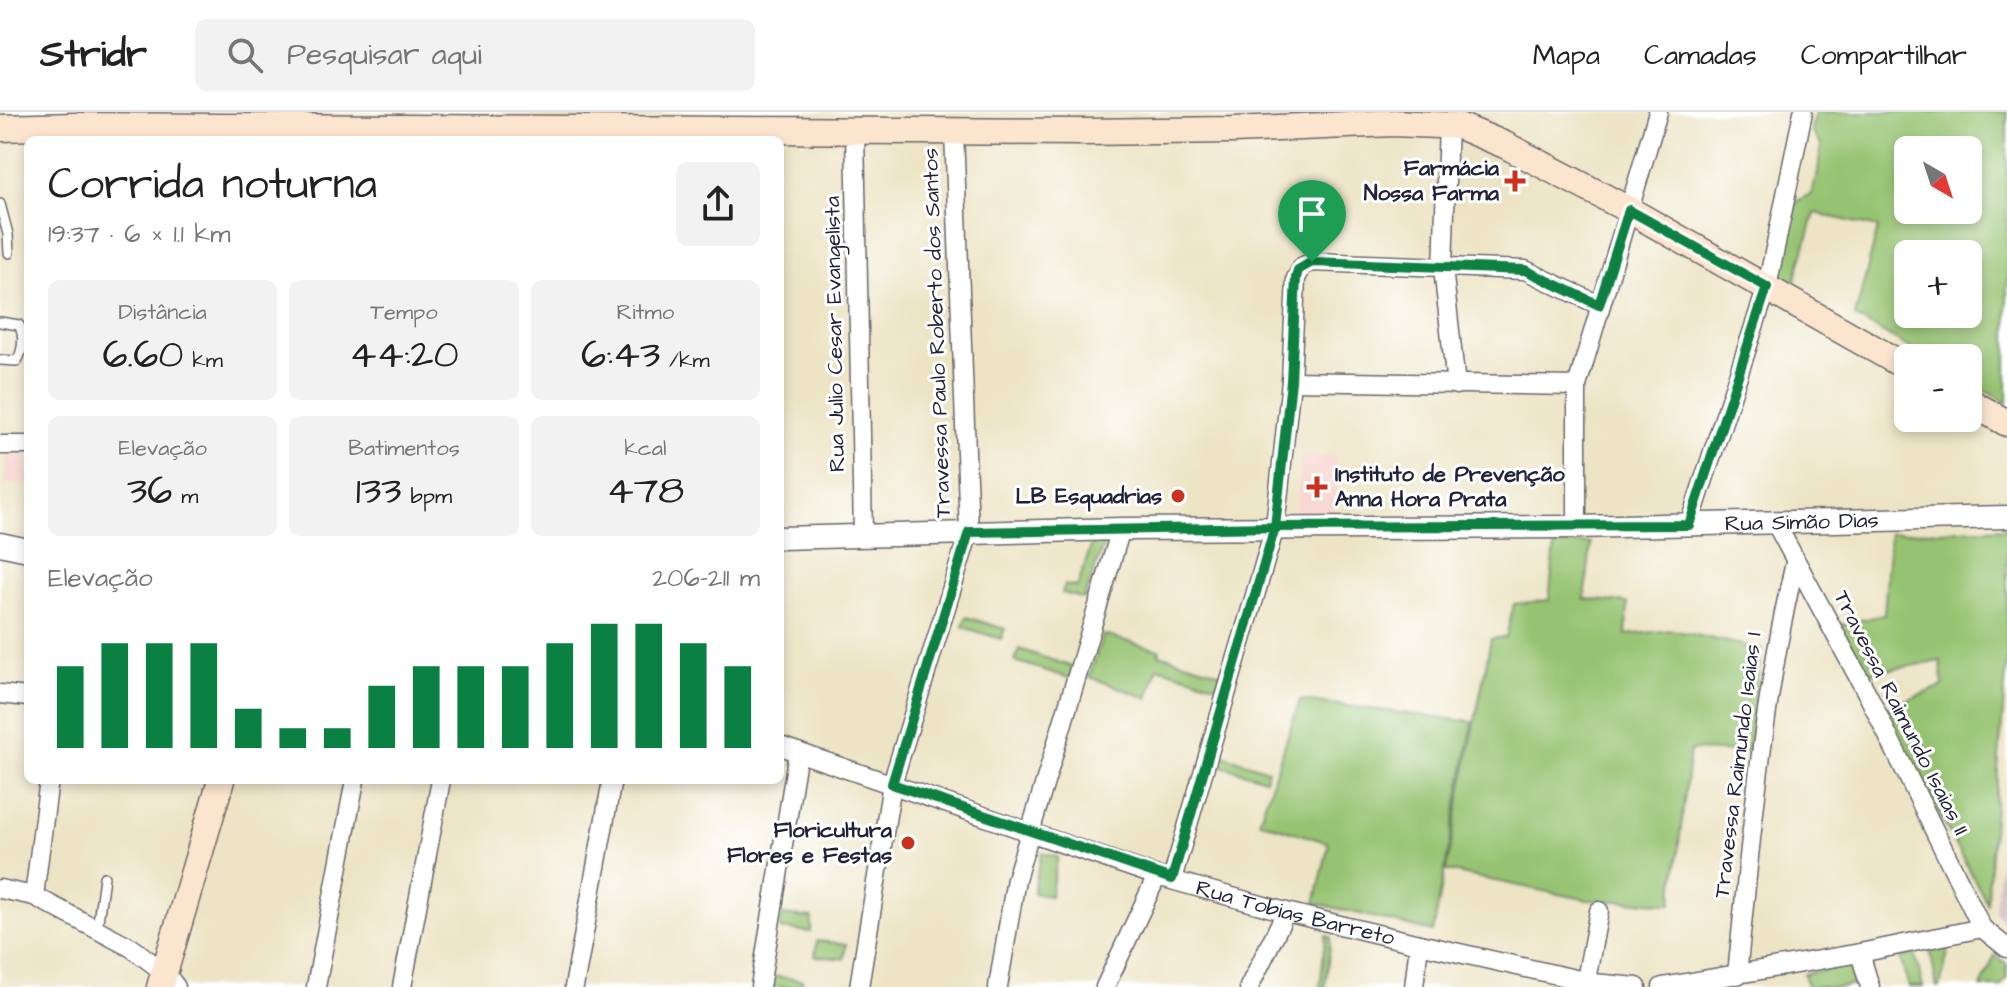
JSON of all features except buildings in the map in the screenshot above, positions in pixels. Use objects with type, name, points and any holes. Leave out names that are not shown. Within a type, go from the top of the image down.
[{"type":"main road","points":[[0,128],[74,119],[732,135],[954,132],[1233,121],[1398,118],[1450,121],[1505,145],[1629,210],[1894,360]]},
{"type":"main road","points":[[1982,409],[2007,423]]},
{"type":"main road","points":[[167,982],[220,784]]},
{"type":"street","points":[[1577,527],[1577,386],[1658,112]]},
{"type":"street","points":[[1689,525],[1767,287],[1803,112]]},
{"type":"street","points":[[1450,121],[1443,268],[1456,385]]},
{"type":"street","name":"Rua Julio Cesar Evangelista","points":[[855,132],[863,535]]},
{"type":"street","name":"Travessa Paulo Roberto dos Santos","points":[[859,987],[892,784],[969,532],[954,132]]},
{"type":"street","points":[[1105,987],[1165,877],[1275,527],[1291,381],[1298,270],[1312,262],[1525,270],[1599,305]]},
{"type":"street","points":[[1291,381],[1577,386]]},
{"type":"street","points":[[0,445],[24,445]]},
{"type":"street","name":"Rua Simão Dias","points":[[784,538],[1121,529],[1577,527],[2007,517]]},
{"type":"street","name":"Travessa Raimundo Isaias II","points":[[1775,522],[1869,697],[1982,928]]},
{"type":"street","points":[[998,987],[1016,879],[1121,529]]},
{"type":"street","points":[[0,544],[24,549]]},
{"type":"street","name":"Travessa Raimundo Isaias I","points":[[1737,975],[1763,733],[1778,634],[1795,563]]},
{"type":"street","points":[[0,694],[24,697]]},
{"type":"street","points":[[760,987],[789,749]]},
{"type":"street","name":"Rua Tobias Barreto","points":[[789,749],[1165,877],[1286,912],[1586,980],[1637,987]]},
{"type":"street","points":[[34,896],[48,784]]},
{"type":"street","points":[[316,987],[354,784]]},
{"type":"street","points":[[402,987],[440,784]]},
{"type":"street","points":[[574,987],[611,784]]},
{"type":"street","points":[[0,889],[34,896],[132,948],[167,982]]},
{"type":"street","points":[[1586,980],[1599,911]]},
{"type":"street","points":[[1249,987],[1286,912]]},
{"type":"street","points":[[1662,987],[1737,975],[1767,978],[1860,953],[1982,928],[2007,948]]},
{"type":"street","points":[[1414,987],[1419,944]]},
{"type":"street","points":[[1860,953],[1870,987]]},
{"type":"lane","points":[[0,204],[8,234],[9,253]]},
{"type":"lane","points":[[0,322],[19,325],[22,354],[17,361],[0,360]]},
{"type":"lane","points":[[97,929],[104,877]]},
{"type":"shaded area","points":[[7,455],[24,456],[24,485],[5,483]]},
{"type":"shaded area","name":"Instituto de Prevenção Anna Hora Prata","points":[[1301,455],[1337,457],[1333,518],[1295,518]]},
{"type":"shaded area","points":[[2007,789],[2007,925],[1995,912]]},
{"type":"green space","points":[[1815,112],[2007,112],[2007,403],[1982,389],[1982,344],[1903,344],[1855,317],[1878,228],[1815,213],[1794,284],[1774,278],[1797,201],[1811,194],[1818,172],[1821,145],[1811,131]]},
{"type":"green space","points":[[2007,528],[2007,661],[1987,903],[1883,709],[1943,686],[1941,661],[1869,673],[1839,625],[1884,615],[1890,533]]},
{"type":"green space","points":[[1107,536],[1084,599],[1062,593],[1065,585],[1077,587],[1094,538]]},
{"type":"green space","points":[[1591,543],[1585,599],[1628,603],[1626,635],[1672,630],[1761,649],[1748,752],[1690,750],[1672,903],[1588,900],[1446,871],[1491,639],[1506,637],[1514,604],[1549,600],[1555,545]]},
{"type":"green space","points":[[966,617],[1005,629],[1001,639],[963,627]]},
{"type":"green space","points":[[1103,635],[1160,650],[1159,654],[1221,673],[1217,685],[1158,667],[1148,698],[1089,677]]},
{"type":"green space","points":[[1019,649],[1073,667],[1069,678],[1015,661]]},
{"type":"green space","points":[[1300,700],[1473,722],[1433,932],[1315,903],[1329,843],[1259,821]]},
{"type":"green space","points":[[1223,755],[1268,770],[1265,779],[1219,765]]},
{"type":"green space","points":[[1042,853],[1058,857],[1050,896],[1033,893]]},
{"type":"green space","points":[[782,915],[812,918],[811,932],[780,929]]},
{"type":"green space","points":[[1326,935],[1331,937],[1325,987],[1320,987]]},
{"type":"green space","points":[[817,941],[846,944],[844,959],[815,956]]},
{"type":"green space","points":[[1949,948],[1940,987],[1937,987],[1930,950]]},
{"type":"green space","points":[[1915,954],[1923,987],[1909,987],[1900,958]]},
{"type":"green space","points":[[1995,955],[2007,964],[2007,978],[2000,987],[1981,987]]},
{"type":"green space","points":[[1855,964],[1860,982],[1842,987],[1808,987],[1804,974]]},
{"type":"green space","points":[[772,976],[802,980],[801,987],[770,987]]},
{"type":"place","name":"Farmácia Nossa Farma","points":[[1515,181]]},
{"type":"place","name":"Instituto de Prevenção Anna Hora Prata","points":[[1317,487]]},
{"type":"place","name":"LB Esquadrias","points":[[1178,496]]},
{"type":"place","name":"Floricultura Flores e Festas","points":[[908,843]]},
{"type":"route","points":[[1312,262],[1298,270],[1296,278],[1291,381],[1275,527],[969,532],[892,784],[1172,879],[1275,527],[1689,525],[1767,287],[1629,210],[1599,305],[1525,270],[1312,262]]}]
